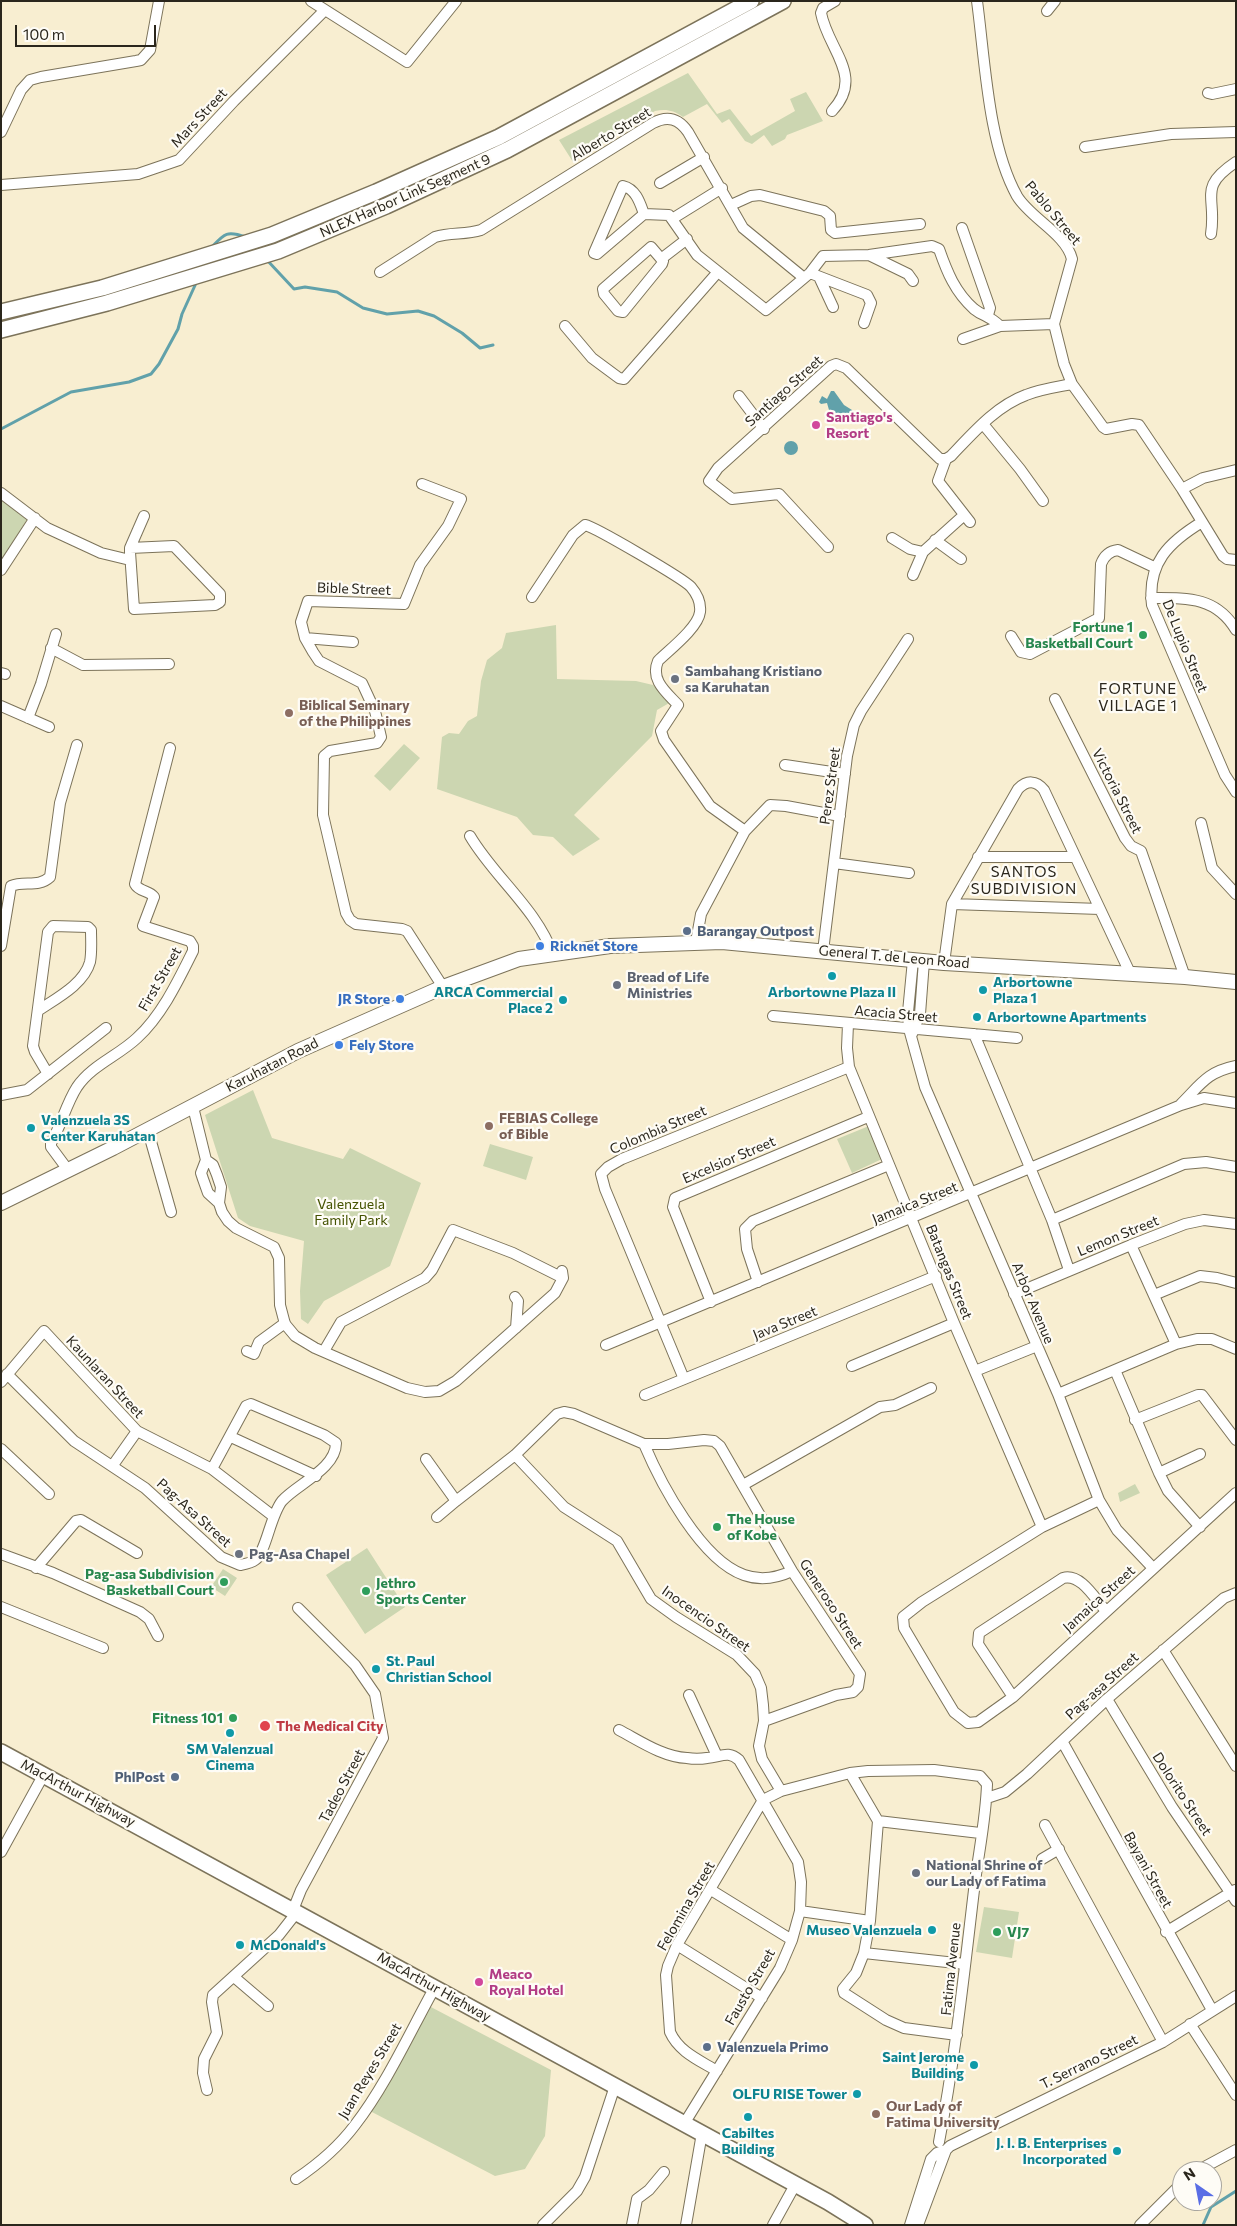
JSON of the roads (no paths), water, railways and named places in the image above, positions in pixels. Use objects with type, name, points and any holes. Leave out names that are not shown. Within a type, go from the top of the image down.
[{"type":"highway","name":"NLEX Harbor Link Segment 9","points":[[1,312],[102,288],[272,235],[376,192],[499,137],[751,1]]},
{"type":"highway","name":"NLEX Harbor Link Segment 9","points":[[1,330],[116,300],[278,251],[386,206],[507,150],[783,1]]},
{"type":"highway","name":"MacArthur Highway","points":[[1,1752],[435,1987],[865,2225]]},
{"type":"main road","name":"General T. de Leon Road","points":[[553,955],[610,946],[722,942],[823,951],[918,966],[944,963],[1235,981]]},
{"type":"main road","name":"Karuhatan Road","points":[[1,1203],[148,1130],[298,1051],[443,987],[519,959],[553,955]]},
{"type":"street","points":[[1,132],[21,90],[30,80],[136,61],[145,56],[150,50],[159,1]]},
{"type":"street","points":[[311,1],[407,62],[456,1]]},
{"type":"street","points":[[832,112],[846,92],[844,68],[822,20],[821,13],[823,8],[835,1]]},
{"type":"street","name":"Pablo Street","points":[[977,1],[995,135],[1010,181],[1018,197],[1035,217],[1058,236],[1072,259],[1054,324]]},
{"type":"street","points":[[1047,11],[1055,1]]},
{"type":"street","name":"Mars Street","points":[[1,185],[138,174],[179,160],[234,101],[325,10]]},
{"type":"street","points":[[1208,92],[1212,94],[1236,89]]},
{"type":"street","name":"Alberto Street","points":[[380,272],[435,237],[445,234],[467,234],[481,230],[662,119],[672,119],[681,123],[704,157],[743,228],[807,276],[839,283],[866,295],[871,303],[864,323]]},
{"type":"street","points":[[1085,147],[1170,134],[1236,132]]},
{"type":"street","points":[[660,183],[704,157]]},
{"type":"street","points":[[1212,234],[1214,216],[1210,190],[1213,181],[1236,162]]},
{"type":"street","points":[[644,214],[630,188],[623,186],[620,188],[594,253],[597,254],[609,245],[644,214],[669,215],[697,255],[717,273],[766,310],[807,276],[823,256],[868,254],[936,247],[939,249],[948,275],[956,290],[976,310],[988,315],[1000,326]]},
{"type":"street","points":[[672,218],[722,188]]},
{"type":"street","points":[[731,205],[760,194],[824,211],[830,216],[831,230],[835,233],[920,224]]},
{"type":"street","points":[[962,228],[990,308],[988,315]]},
{"type":"street","points":[[660,258],[687,240]]},
{"type":"street","points":[[648,248],[654,249],[660,258],[662,264],[623,312],[618,311],[603,292],[603,289],[648,248]]},
{"type":"street","points":[[868,254],[908,274],[913,281]]},
{"type":"street","points":[[565,326],[592,358],[619,378],[624,378],[717,273]]},
{"type":"street","points":[[820,279],[833,307]]},
{"type":"street","points":[[963,339],[1000,326],[1054,324],[1064,364],[1072,384],[1103,427],[1106,429],[1132,424],[1139,425],[1182,489],[1223,556],[1227,559],[1236,560]]},
{"type":"street","name":"Santiago Street","points":[[828,547],[779,494],[732,499],[709,481],[718,468],[764,429],[831,366],[841,365],[936,456],[940,459],[946,459]]},
{"type":"street","points":[[913,575],[923,552],[935,540],[966,519],[938,481],[946,459],[997,412],[1020,398],[1072,384]]},
{"type":"street","points":[[739,396],[764,429]]},
{"type":"street","points":[[983,424],[1020,469],[1042,501]]},
{"type":"street","points":[[1182,489],[1203,478],[1236,470]]},
{"type":"street","name":"Bible Street","points":[[422,484],[461,499],[448,526],[420,565],[404,604],[308,602],[301,622],[305,638],[319,661],[362,683],[375,711],[381,737],[377,743],[330,751],[324,756],[323,815],[346,914],[356,924],[402,928],[407,931],[443,987]]},
{"type":"street","points":[[1,493],[46,528],[101,553],[130,560]]},
{"type":"street","points":[[130,548],[174,546],[222,598],[220,602],[215,605],[134,609],[130,548],[144,516]]},
{"type":"street","points":[[1,570],[35,518]]},
{"type":"street","name":"De Lupio Street","points":[[1202,522],[1182,534],[1168,546],[1156,568],[1151,598],[1152,605],[1225,776],[1236,792]]},
{"type":"street","points":[[532,597],[573,535],[585,526],[610,537],[681,578],[693,589],[700,602],[696,622],[658,661],[655,668],[657,682],[678,705],[661,731],[664,740],[710,806],[745,831]]},
{"type":"street","points":[[892,538],[910,549],[923,552]]},
{"type":"street","points":[[935,540],[961,559]]},
{"type":"street","points":[[1011,636],[1021,652],[1027,655],[1099,618],[1101,564],[1103,558],[1112,551],[1118,550],[1156,568]]},
{"type":"street","points":[[1151,598],[1190,599],[1213,605],[1236,630]]},
{"type":"street","points":[[28,718],[41,684],[56,634]]},
{"type":"street","points":[[305,638],[354,642]]},
{"type":"street","name":"Perez Street","points":[[823,951],[850,740],[860,711],[908,639]]},
{"type":"street","points":[[51,648],[83,665],[169,664]]},
{"type":"street","name":"Victoria Street","points":[[1055,699],[1125,838],[1131,846],[1141,851],[1185,977]]},
{"type":"street","points":[[1,706],[49,727]]},
{"type":"street","points":[[1,946],[9,888],[13,884],[42,882],[50,877],[60,803],[77,745]]},
{"type":"street","name":"First Street","points":[[68,1170],[51,1143],[77,1088],[93,1070],[136,1040],[147,1028],[177,982],[193,951],[190,941],[143,926],[154,897],[150,893],[138,889],[135,884],[170,748]]},
{"type":"street","points":[[785,765],[845,774]]},
{"type":"street","points":[[944,963],[952,904],[1018,789],[1024,784],[1032,782],[1039,784],[1044,790],[1131,975]]},
{"type":"street","points":[[696,942],[701,914],[745,831],[770,806],[786,806],[840,816]]},
{"type":"street","points":[[1202,823],[1212,868],[1236,894]]},
{"type":"street","points":[[470,836],[526,908],[550,946],[553,955]]},
{"type":"street","points":[[978,857],[1075,857]]},
{"type":"street","points":[[834,863],[909,873]]},
{"type":"street","points":[[952,904],[1100,909]]},
{"type":"street","points":[[39,1010],[61,996],[79,980],[88,967],[91,930],[88,927],[59,926],[50,928],[48,932],[33,1046],[48,1074]]},
{"type":"street","points":[[912,1031],[920,1014],[918,966]]},
{"type":"street","name":"Acacia Street","points":[[773,1016],[912,1031],[1017,1038]]},
{"type":"street","name":"Batangas Street","points":[[848,1024],[849,1067],[954,1323],[1042,1527]]},
{"type":"street","points":[[1,1095],[27,1090],[106,1028]]},
{"type":"street","name":"Arbor Avenue","points":[[912,1031],[925,1087],[973,1193],[1014,1294],[1058,1394],[1099,1500],[1117,1530],[1153,1568]]},
{"type":"street","points":[[974,1034],[1052,1220],[1069,1270]]},
{"type":"street","points":[[1181,1105],[1209,1075],[1218,1070],[1236,1066]]},
{"type":"street","name":"Colombia Street","points":[[684,1379],[605,1189],[602,1174],[608,1167],[622,1159],[849,1067]]},
{"type":"street","name":"Jamaica Street","points":[[606,1345],[912,1219],[1181,1105],[1204,1098],[1236,1103]]},
{"type":"street","points":[[193,1106],[206,1160],[201,1173],[208,1192],[219,1203],[222,1212],[236,1228],[274,1247],[279,1258],[280,1305],[285,1323],[295,1336],[324,1352],[407,1388],[425,1392],[439,1391],[456,1381],[555,1293],[563,1274],[513,1252],[453,1230],[432,1270],[424,1278],[341,1322],[324,1352]]},
{"type":"street","name":"Excelsior Street","points":[[711,1302],[673,1207],[675,1198],[868,1116]]},
{"type":"street","points":[[148,1130],[171,1212]]},
{"type":"street","points":[[206,1160],[213,1165],[222,1187],[219,1203]]},
{"type":"street","points":[[1052,1220],[1184,1164],[1206,1162],[1236,1166]]},
{"type":"street","points":[[758,1282],[747,1249],[745,1228],[753,1221],[889,1165]]},
{"type":"street","name":"Lemon Street","points":[[1014,1294],[1130,1244],[1185,1224],[1204,1220],[1226,1221],[1236,1224]]},
{"type":"street","points":[[1130,1244],[1176,1344]]},
{"type":"street","name":"Java Street","points":[[645,1395],[936,1276]]},
{"type":"street","points":[[1154,1295],[1200,1276],[1236,1283]]},
{"type":"street","points":[[515,1297],[518,1301],[516,1328]]},
{"type":"street","points":[[247,1351],[254,1354],[260,1342],[285,1323]]},
{"type":"street","points":[[852,1366],[954,1323]]},
{"type":"street","name":"Kaunlaran Street","points":[[4,1378],[44,1332],[137,1431],[212,1468],[273,1516]]},
{"type":"street","points":[[1058,1394],[1176,1344],[1212,1339],[1236,1349]]},
{"type":"street","points":[[975,1371],[1037,1346]]},
{"type":"street","points":[[1115,1370],[1158,1473],[1168,1491],[1200,1527]]},
{"type":"street","name":"Pag-Asa Street","points":[[4,1378],[74,1441],[113,1465],[145,1488],[221,1557],[231,1563],[240,1565],[256,1560],[260,1554],[273,1516],[282,1502],[292,1492],[316,1476],[336,1449],[336,1444],[324,1436],[251,1404],[246,1406],[230,1437]]},
{"type":"street","points":[[743,1485],[880,1407],[896,1405],[932,1388]]},
{"type":"street","points":[[1135,1420],[1202,1395],[1236,1440]]},
{"type":"street","name":"Generoso Street","points":[[436,1517],[515,1455],[552,1419],[564,1412],[574,1414],[644,1444],[704,1440],[714,1442],[720,1446],[792,1571],[860,1674],[860,1682],[854,1692],[836,1695],[764,1721]]},
{"type":"street","points":[[113,1465],[137,1431]]},
{"type":"street","points":[[212,1468],[230,1437],[316,1476]]},
{"type":"street","points":[[644,1444],[672,1500],[698,1536],[722,1562],[744,1575],[762,1578],[782,1576],[792,1571]]},
{"type":"street","points":[[1,1449],[49,1494]]},
{"type":"street","points":[[1158,1473],[1200,1454]]},
{"type":"street","name":"Inocencio Street","points":[[515,1455],[564,1507],[617,1541],[651,1599],[737,1655],[756,1674],[761,1688],[764,1721],[759,1746],[762,1759],[781,1791]]},
{"type":"street","points":[[426,1459],[456,1501]]},
{"type":"street","name":"Jamaica Street","points":[[1042,1527],[922,1602],[907,1613],[902,1622],[954,1712],[968,1722],[978,1722],[1013,1697],[1236,1493]]},
{"type":"street","points":[[1042,1527],[1099,1500]]},
{"type":"street","points":[[36,1568],[76,1521],[81,1520],[85,1520],[137,1554]]},
{"type":"street","points":[[1,1554],[53,1573],[140,1612],[149,1620],[158,1636]]},
{"type":"street","points":[[1013,1697],[978,1644],[979,1633],[1062,1578],[1069,1576],[1077,1578],[1106,1611]]},
{"type":"street","name":"Pag-asa Street","points":[[986,1798],[1004,1792],[1163,1650],[1224,1598],[1236,1593]]},
{"type":"street","points":[[1,1607],[103,1648]]},
{"type":"street","name":"Tadeo Street","points":[[207,2090],[203,2073],[204,2059],[218,2033],[212,1999],[213,1995],[234,1978],[279,1934],[295,1911],[301,1890],[383,1738],[375,1694],[354,1665],[298,1608]]},
{"type":"street","points":[[1163,1650],[1236,1766]]},
{"type":"street","points":[[618,1730],[670,1755],[686,1758],[717,1756],[689,1695]]},
{"type":"street","name":"Dolorito Street","points":[[1107,1699],[1172,1807],[1234,1895]]},
{"type":"street","name":"Bayani Street","points":[[1062,1742],[1166,1932],[1212,2010]]},
{"type":"street","name":"Fausto Street","points":[[684,2124],[780,1968],[792,1940],[800,1911],[801,1882],[798,1862],[739,1760],[733,1754],[726,1753],[717,1756]]},
{"type":"street","points":[[763,1800],[781,1791],[850,1774],[898,1769],[934,1770],[980,1776],[987,1784],[986,1798]]},
{"type":"street","points":[[1,1852],[44,1774]]},
{"type":"street","points":[[850,1774],[878,1821],[870,1921],[864,1953],[856,1973],[843,1989],[844,1993],[894,2024],[914,2031],[957,2035]]},
{"type":"street","name":"Fatima Avenue","points":[[939,2142],[957,2035],[980,1833],[986,1798]]},
{"type":"street","name":"Felomina Street","points":[[717,2071],[680,2049],[670,2032],[666,1975],[677,1945],[763,1800]]},
{"type":"street","points":[[878,1821],[980,1833]]},
{"type":"street","points":[[1046,1825],[1163,2042]]},
{"type":"street","points":[[1042,1859],[1059,1849]]},
{"type":"street","points":[[711,1890],[792,1940]]},
{"type":"street","points":[[1166,1932],[1234,1895]]},
{"type":"street","points":[[800,1911],[870,1921]]},
{"type":"street","points":[[677,1945],[762,1998]]},
{"type":"street","points":[[864,1953],[965,1964]]},
{"type":"street","points":[[234,1978],[268,2006]]},
{"type":"street","name":"Juan Reyes Street","points":[[296,2179],[327,2154],[355,2125],[389,2072],[435,1987]]},
{"type":"street","name":"T. Serrano Street","points":[[910,2225],[931,2159],[938,2152],[1163,2042],[1236,1996]]},
{"type":"street","points":[[1190,2024],[1236,2095]]},
{"type":"street","points":[[543,2225],[577,2190],[585,2177],[615,2086]]},
{"type":"street","points":[[686,2225],[702,2134]]},
{"type":"street","points":[[918,2225],[948,2148]]},
{"type":"street","points":[[1216,2161],[1236,2150]]},
{"type":"street","points":[[632,2225],[637,2199],[649,2190],[664,2172]]},
{"type":"street","points":[[773,2225],[795,2185]]},
{"type":"street","points":[[1140,2225],[1172,2193]]},
{"type":"water","points":[[831,391],[834,391],[844,405],[852,410],[853,414],[844,421],[829,410],[827,403],[821,404],[819,402],[822,396],[827,399]]},
{"type":"water","points":[[788,441],[794,441],[798,448],[794,455],[788,455],[784,451],[784,445]]},
{"type":"waterway","points":[[211,248],[219,239],[226,235],[234,234],[246,237]]},
{"type":"waterway","points":[[266,259],[294,289],[305,287],[337,292],[363,308],[387,314],[418,311],[434,316],[462,333],[480,348],[493,345]]},
{"type":"waterway","points":[[1,429],[71,392],[129,382],[151,374],[159,364],[178,329],[182,314],[197,281]]},
{"type":"waterway","points":[[1203,2225],[1211,2207],[1236,2191]]},
{"type":"place","name":"Santiago's Resort","points":[[816,425]]},
{"type":"place","name":"Fortune 1 Basketball Court","points":[[1143,635]]},
{"type":"place","name":"Sambahang Kristiano sa Karuhatan","points":[[675,679]]},
{"type":"place","name":"Biblical Seminary of the Philippines","points":[[289,713]]},
{"type":"place","name":"Barangay Outpost","points":[[687,931]]},
{"type":"place","name":"Ricknet Store","points":[[540,946]]},
{"type":"place","name":"Arbortowne Plaza II","points":[[832,976]]},
{"type":"place","name":"Bread of Life Ministries","points":[[617,985]]},
{"type":"place","name":"Arbortowne Plaza 1","points":[[983,990]]},
{"type":"place","name":"JR Store","points":[[400,999]]},
{"type":"place","name":"ARCA Commercial Place 2","points":[[563,1000]]},
{"type":"place","name":"Arbortowne Apartments","points":[[977,1017]]},
{"type":"place","name":"Fely Store","points":[[339,1045]]},
{"type":"place","name":"FEBIAS College of Bible","points":[[489,1126]]},
{"type":"place","name":"Valenzuela 3S Center Karuhatan","points":[[31,1128]]},
{"type":"place","name":"The House of Kobe","points":[[717,1527]]},
{"type":"place","name":"Pag-Asa Chapel","points":[[239,1554]]},
{"type":"place","name":"Pag-asa Subdivision Basketball Court","points":[[224,1582]]},
{"type":"place","name":"Jethro Sports Center","points":[[366,1591]]},
{"type":"place","name":"St. Paul Christian School","points":[[376,1669]]},
{"type":"place","name":"Fitness 101","points":[[233,1718]]},
{"type":"place","name":"The Medical City","points":[[265,1726]]},
{"type":"place","name":"SM Valenzual Cinema","points":[[230,1733]]},
{"type":"place","name":"PhlPost","points":[[175,1777]]},
{"type":"place","name":"National Shrine of our Lady of Fatima","points":[[916,1873]]},
{"type":"place","name":"Museo Valenzuela","points":[[932,1930]]},
{"type":"place","name":"VJ7","points":[[997,1932]]},
{"type":"place","name":"McDonald's","points":[[240,1945]]},
{"type":"place","name":"Meaco Royal Hotel","points":[[479,1982]]},
{"type":"place","name":"Valenzuela Primo","points":[[707,2047]]},
{"type":"place","name":"Saint Jerome Building","points":[[974,2065]]},
{"type":"place","name":"OLFU RISE Tower","points":[[857,2094]]},
{"type":"place","name":"Our Lady of Fatima University","points":[[876,2114]]},
{"type":"place","name":"Cabiltes Building","points":[[748,2117]]},
{"type":"place","name":"J. I. B. Enterprises Incorporated","points":[[1117,2151]]},
{"type":"district","name":"FORTUNE VILLAGE 1","points":[[1138,698]]},
{"type":"district","name":"SANTOS SUBDIVISION","points":[[1024,880]]},
{"type":"park label","name":"Valenzuela Family Park","points":[[351,1212]]}]
